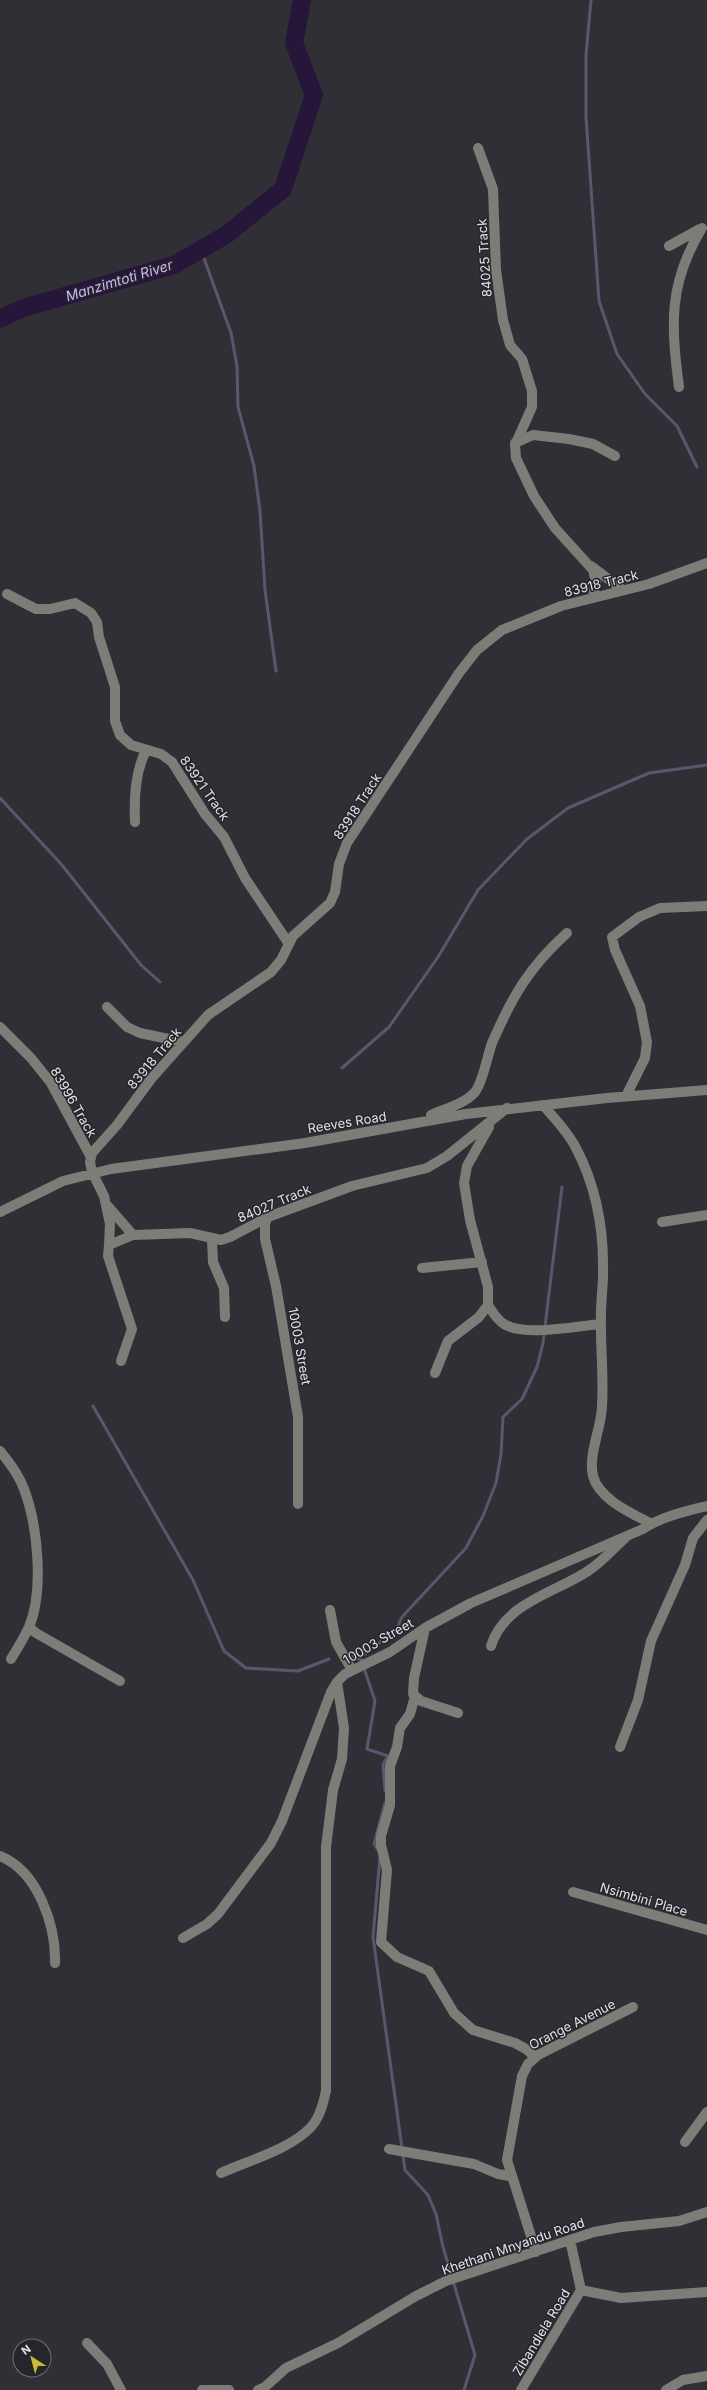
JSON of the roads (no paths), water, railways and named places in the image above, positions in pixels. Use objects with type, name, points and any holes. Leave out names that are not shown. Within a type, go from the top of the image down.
[{"type":"street","name":"84025 Track","points":[[478,148],[493,189],[496,270],[503,320],[510,345],[522,359],[532,391],[532,408],[515,443]]},
{"type":"street","points":[[669,246],[704,227]]},
{"type":"street","points":[[679,387],[672,335],[675,300],[680,272],[691,247],[704,227]]},
{"type":"street","points":[[616,456],[593,444],[569,439],[533,435],[515,443],[514,450],[518,465],[534,496],[562,536],[590,564],[623,590]]},
{"type":"street","name":"83918 Track","points":[[91,1157],[151,1079],[213,1010],[271,972],[281,960],[298,931],[330,903],[335,892],[339,864],[347,843],[459,673],[477,650],[502,630],[560,606],[667,578],[707,563]]},
{"type":"street","points":[[590,564],[596,578],[593,597]]},
{"type":"street","name":"83921 Track","points":[[7,594],[32,608],[44,610],[75,603],[93,615],[115,687],[115,721],[118,731],[127,743],[146,751],[161,754],[172,762],[205,814],[224,837],[245,878],[289,944]]},
{"type":"street","points":[[135,822],[134,804],[136,789],[142,758],[146,751]]},
{"type":"street","points":[[626,1096],[645,1058],[647,1042],[640,1006],[615,950],[612,937],[639,917],[660,908],[707,906]]},
{"type":"street","points":[[421,1122],[475,1092],[492,1045],[519,987],[538,962],[567,933]]},
{"type":"street","points":[[107,1007],[127,1027],[140,1033],[183,1042]]},
{"type":"street","name":"83996 Track","points":[[0,1027],[39,1066],[53,1087],[91,1157]]},
{"type":"street","name":"Reeves Road","points":[[0,1212],[48,1187],[92,1172],[305,1143],[507,1108],[626,1096],[707,1090]]},
{"type":"street","points":[[543,1105],[576,1148],[594,1192],[602,1234],[602,1415],[593,1455],[593,1476],[599,1488],[607,1496],[650,1524]]},
{"type":"street","name":"84027 Track","points":[[110,1245],[133,1235],[190,1233],[221,1240],[230,1237],[268,1218],[352,1186],[427,1168],[441,1160],[493,1122],[507,1108]]},
{"type":"street","points":[[435,1373],[448,1340],[479,1317],[488,1305],[488,1287],[465,1198],[464,1174],[482,1136],[493,1122]]},
{"type":"street","points":[[91,1157],[92,1172],[100,1186],[106,1204],[111,1229],[108,1256],[132,1329],[122,1361]]},
{"type":"street","points":[[106,1204],[133,1235]]},
{"type":"street","points":[[662,1222],[707,1215]]},
{"type":"street","name":"10003 Street","points":[[268,1218],[265,1224],[265,1238],[276,1286],[298,1417],[298,1504]]},
{"type":"street","points":[[212,1239],[213,1262],[224,1288],[225,1317]]},
{"type":"street","points":[[422,1268],[482,1262]]},
{"type":"street","points":[[488,1305],[501,1322],[512,1327],[545,1331],[601,1324]]},
{"type":"street","points":[[0,1451],[15,1470],[24,1488],[31,1513],[36,1553],[36,1594],[29,1627],[11,1659]]},
{"type":"street","name":"10003 Street","points":[[183,1938],[207,1924],[218,1914],[271,1843],[282,1821],[336,1682],[352,1670],[390,1652],[425,1628],[481,1598],[650,1524],[693,1508],[707,1506]]},
{"type":"street","points":[[620,1747],[638,1700],[651,1641],[676,1588],[693,1538],[707,1520]]},
{"type":"street","points":[[491,1646],[498,1629],[512,1614],[533,1601],[588,1572],[629,1534]]},
{"type":"street","points":[[330,1610],[336,1642],[352,1670]]},
{"type":"street","points":[[29,1627],[36,1634],[120,1681]]},
{"type":"street","points":[[425,1628],[412,1689],[415,1696],[421,1701],[458,1713]]},
{"type":"street","points":[[220,2174],[282,2147],[303,2134],[316,2121],[326,2091],[326,1847],[333,1790],[342,1759],[344,1728],[336,1682]]},
{"type":"street","points":[[415,1696],[410,1714],[400,1728],[397,1747],[390,1766],[390,1805],[381,1836],[387,1870],[381,1942],[397,1957],[428,1971],[454,2012],[473,2030],[515,2043],[526,2049],[535,2057]]},
{"type":"street","points":[[0,1856],[23,1871],[37,1892],[52,1933],[55,1945],[55,1963]]},
{"type":"street","name":"Nsimbini Place","points":[[573,1892],[707,1930]]},
{"type":"street","name":"Orange Avenue","points":[[536,2252],[510,2176],[507,2152],[522,2076],[528,2064],[535,2057],[633,2008]]},
{"type":"street","points":[[685,2142],[707,2112]]},
{"type":"street","points":[[389,2149],[474,2164],[498,2174],[510,2176]]},
{"type":"street","name":"Khethani Mnyandu Road","points":[[266,2388],[286,2368],[338,2344],[416,2296],[446,2281],[603,2230],[679,2221],[707,2212]]},
{"type":"street","name":"Zibandlela Road","points":[[521,2390],[581,2290],[570,2240]]},
{"type":"street","points":[[581,2290],[621,2298],[707,2292]]},
{"type":"street","points":[[87,2344],[107,2364],[121,2390]]},
{"type":"street","points":[[666,2390],[683,2380],[707,2376]]},
{"type":"street","points":[[202,2390],[229,2390]]},
{"type":"waterway","name":"Manzimtoti River","points":[[0,319],[23,308],[174,265],[226,235],[283,189],[314,95],[294,43],[302,0]]},
{"type":"waterway","points":[[591,0],[586,55],[586,117],[599,301],[617,354],[645,394],[677,426],[697,467]]},
{"type":"waterway","points":[[201,250],[231,333],[237,366],[238,407],[254,466],[260,511],[265,590],[276,671]]},
{"type":"waterway","points":[[342,1068],[389,1027],[438,957],[478,890],[527,839],[568,808],[649,773],[707,765]]},
{"type":"waterway","points":[[0,798],[62,865],[141,965],[160,982]]},
{"type":"waterway","points":[[398,1626],[402,1617],[466,1548],[483,1516],[496,1483],[501,1454],[503,1417],[522,1399],[537,1367],[543,1343],[562,1187]]},
{"type":"waterway","points":[[93,1406],[193,1580],[224,1651],[246,1668],[298,1671],[329,1659]]},
{"type":"waterway","points":[[358,1659],[391,1634]]},
{"type":"waterway","points":[[347,1655],[362,1660]]},
{"type":"waterway","points":[[364,1668],[375,1701],[367,1749],[388,1756],[383,1764],[385,1791]]},
{"type":"waterway","points":[[378,1850],[374,1844],[385,1803]]},
{"type":"waterway","points":[[380,1857],[373,1937],[405,2170],[428,2195],[436,2214],[443,2247],[475,2355],[464,2390]]}]
